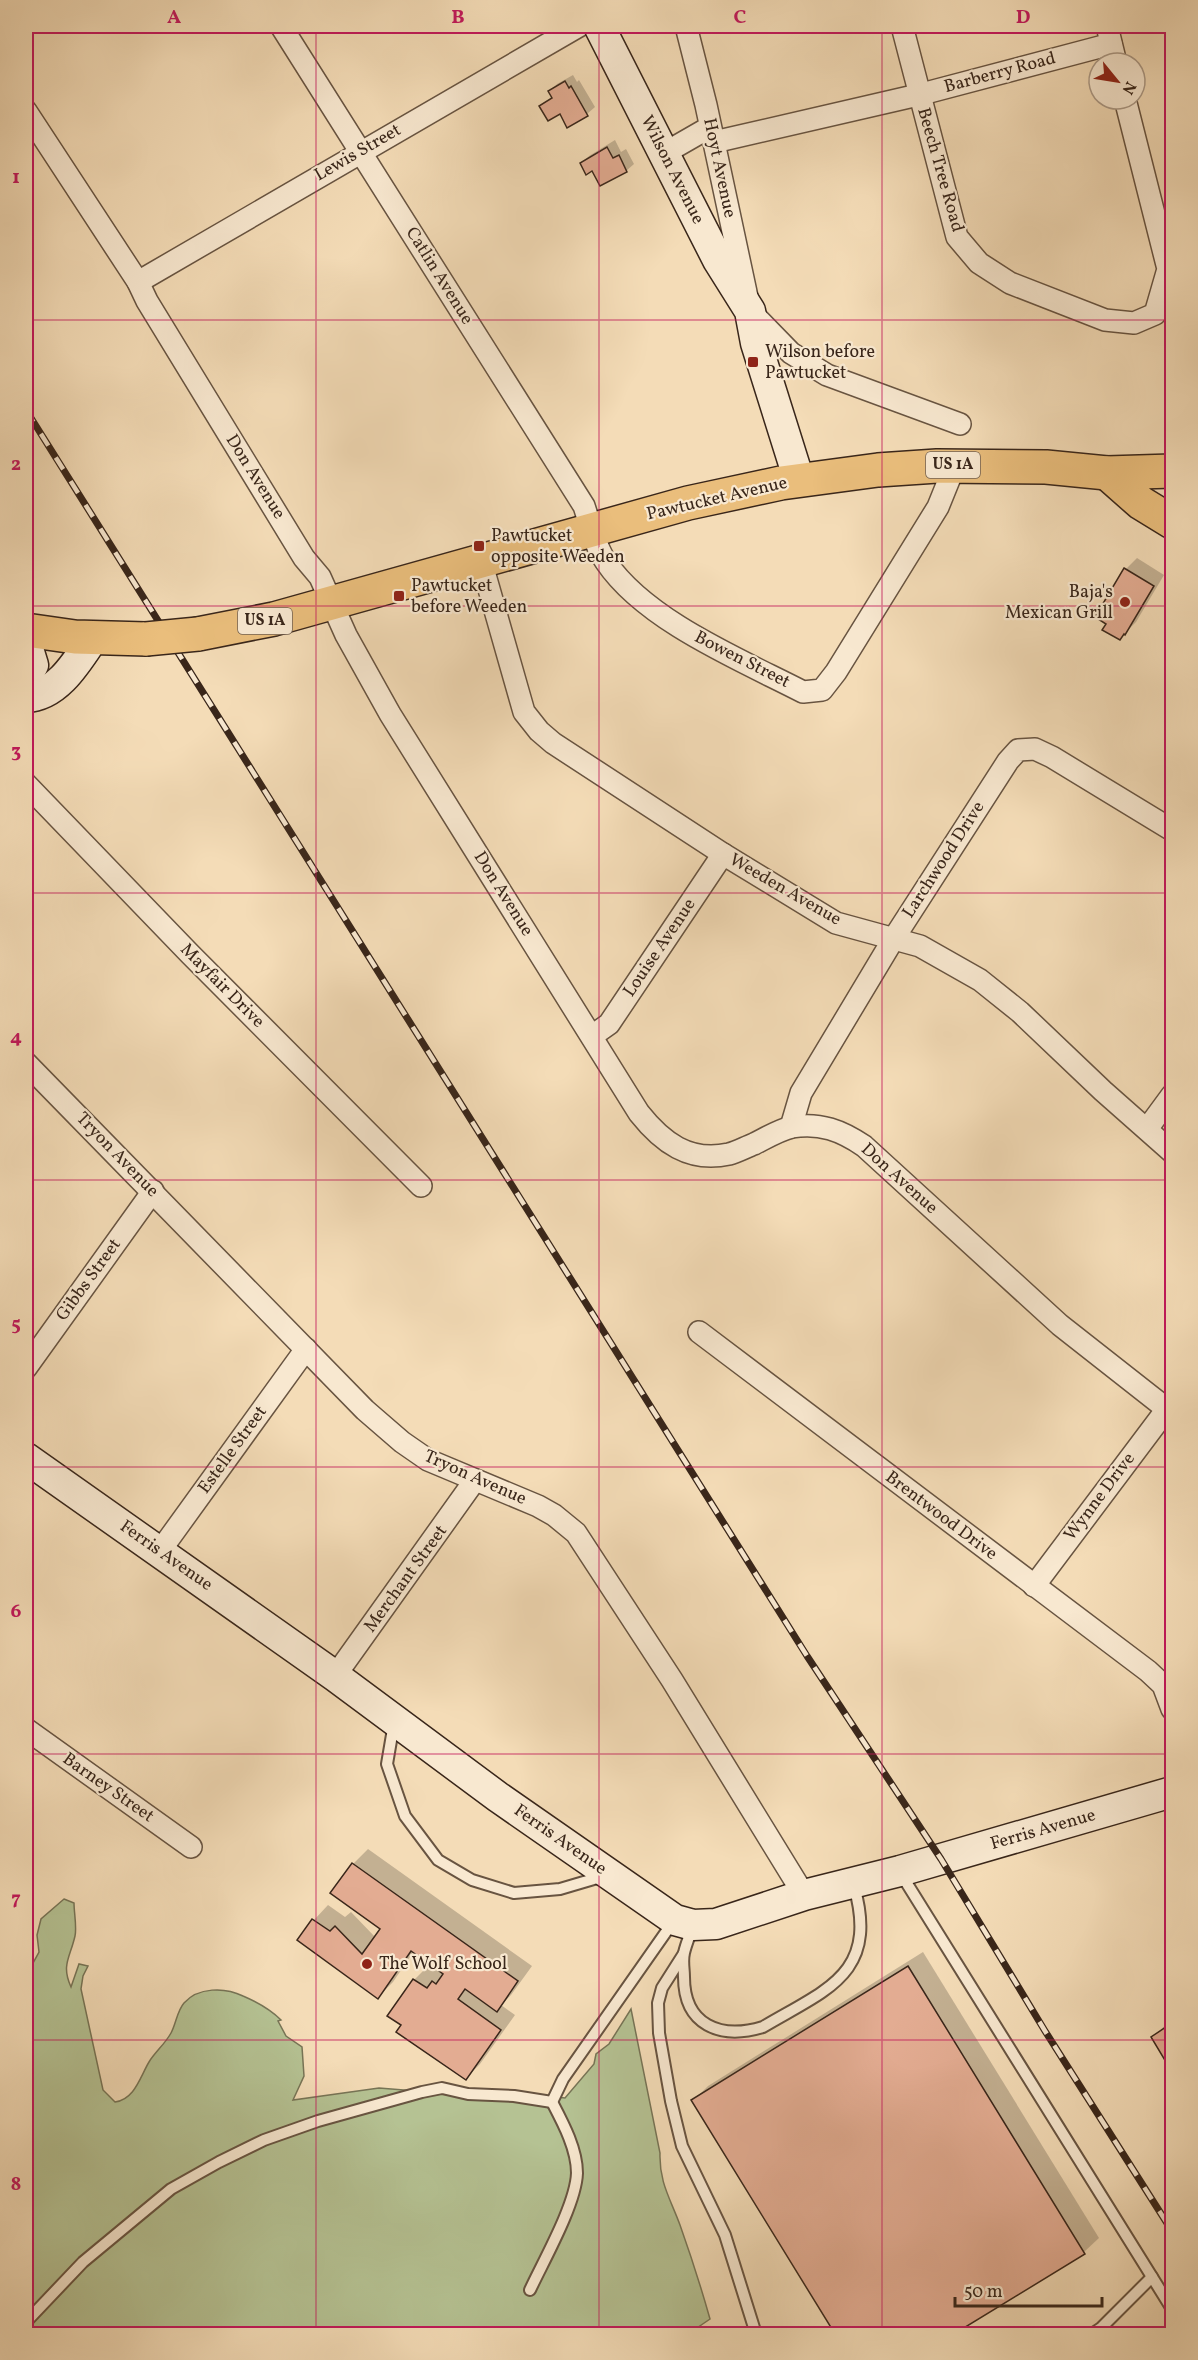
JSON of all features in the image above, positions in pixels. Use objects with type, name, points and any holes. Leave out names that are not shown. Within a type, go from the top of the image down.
[{"type":"main road","name":"Pawtucket Avenue","points":[[26,630],[93,638],[146,639],[198,634],[255,624],[706,499],[799,480],[878,470],[955,465],[1046,467],[1107,473],[1173,471]]},
{"type":"main road","points":[[1107,473],[1141,503],[1173,522]]},
{"type":"street","name":"Catlin Avenue","points":[[281,26],[584,506],[592,530]]},
{"type":"street","name":"Lewis Street","points":[[138,282],[579,26]]},
{"type":"street","name":"Wilson Avenue","points":[[599,26],[718,260],[750,311]]},
{"type":"street","name":"Hoyt Avenue","points":[[686,26],[712,135],[756,343],[799,480]]},
{"type":"street","name":"Beech Tree Road","points":[[902,26],[918,95],[957,237],[979,263],[1010,283],[1105,320],[1134,324],[1155,314],[1168,269],[1128,111]]},
{"type":"street","name":"Barberry Road","points":[[712,135],[918,95],[1111,44]]},
{"type":"street","name":"Don Avenue","points":[[26,111],[138,282],[147,301],[292,538],[320,577],[330,603],[390,714],[639,1113],[655,1133],[674,1147],[699,1156],[729,1154],[791,1127],[820,1126],[844,1132],[864,1146],[1060,1325],[1170,1411]]},
{"type":"street","points":[[663,154],[712,135]]},
{"type":"street","points":[[750,311],[791,353],[826,375],[960,424]]},
{"type":"street","name":"Bowen Street","points":[[592,530],[606,561],[635,594],[678,627],[803,692],[822,690],[836,672],[938,507],[955,465]]},
{"type":"street","name":"Weeden Avenue","points":[[481,561],[524,712],[538,731],[723,854],[836,923],[920,946],[980,980],[1020,1012],[1103,1091],[1173,1152]]},
{"type":"street","points":[[26,697],[38,697],[57,683],[75,666],[93,638]]},
{"type":"street","points":[[26,642],[33,665],[26,678]]},
{"type":"street","name":"Larchwood Drive","points":[[791,1127],[801,1093],[894,938],[1008,761],[1018,750],[1035,749],[1052,757],[1173,831]]},
{"type":"street","name":"Mayfair Drive","points":[[26,784],[190,954],[421,1186]]},
{"type":"street","name":"Louise Avenue","points":[[592,1036],[609,1024],[723,854]]},
{"type":"street","name":"Tryon Avenue","points":[[26,1063],[365,1410],[402,1442],[428,1460],[538,1506],[554,1515],[576,1533],[672,1680],[804,1895]]},
{"type":"street","points":[[1147,1129],[1173,1095]]},
{"type":"street","name":"Gibbs Street","points":[[26,1368],[153,1191]]},
{"type":"street","name":"Brentwood Drive","points":[[699,1332],[1148,1671],[1163,1685],[1173,1709]]},
{"type":"street","name":"Estelle Street","points":[[160,1551],[306,1349]]},
{"type":"street","name":"Wynne Drive","points":[[1034,1586],[1170,1411]]},
{"type":"street","name":"Ferris Avenue","points":[[26,1458],[335,1676],[608,1874],[684,1923],[716,1924],[804,1895],[900,1871],[1173,1792]]},
{"type":"street","name":"Merchant Street","points":[[335,1676],[475,1480]]},
{"type":"street","name":"Barney Street","points":[[26,1729],[191,1847]]},
{"type":"lane","points":[[394,1720],[387,1764],[405,1816],[438,1860],[472,1880],[514,1893],[560,1889],[608,1874]]},
{"type":"lane","points":[[900,1871],[1173,2309]]},
{"type":"lane","points":[[684,1923],[684,1994],[691,2010],[712,2027],[727,2031],[763,2027],[828,1988],[841,1978],[850,1966],[860,1930],[859,1904],[853,1883]]},
{"type":"lane","points":[[552,2103],[563,2079],[684,1923]]},
{"type":"lane","points":[[683,1955],[662,1988],[658,2003],[659,2033],[667,2077],[682,2146],[725,2235],[756,2334]]},
{"type":"lane","points":[[26,2322],[83,2262],[171,2189],[264,2140],[318,2121],[442,2088],[468,2094],[514,2096],[552,2103],[564,2124],[577,2170],[575,2192],[530,2290]]},
{"type":"lane","points":[[1092,2334],[1101,2328],[1152,2277]]},
{"type":"green space","points":[[64,1899],[74,1903],[76,1924],[67,1962],[68,1979],[71,1987],[79,1964],[88,1966],[83,1976],[81,1989],[103,2090],[115,2102],[122,2100],[132,2092],[149,2062],[171,2033],[184,2003],[204,1991],[220,1990],[236,1993],[263,2006],[281,2020],[278,2021],[286,2036],[302,2047],[304,2076],[293,2100],[379,2088],[503,2098],[521,2093],[565,2098],[594,2064],[596,2054],[609,2044],[631,2009],[660,2153],[663,2181],[688,2248],[710,2319],[688,2334],[26,2334],[26,1976],[39,1952],[37,1935],[41,1919]]},
{"type":"building","points":[[565,81],[569,88],[571,86],[588,116],[567,128],[560,114],[548,121],[539,106],[552,98],[548,91]]},
{"type":"building","points":[[607,147],[613,158],[619,155],[627,172],[600,186],[592,171],[586,175],[580,163]]},
{"type":"building","name":"Baja's Mexican Grill","points":[[1124,568],[1154,586],[1120,640],[1102,630],[1106,624],[1095,617]]},
{"type":"building","name":"The Wolf School","points":[[352,1863],[518,1981],[497,2012],[465,1989],[458,1999],[501,2030],[466,2080],[396,2032],[401,2025],[387,2016],[413,1979],[427,1988],[432,1981],[436,1984],[443,1974],[411,1951],[378,1999],[297,1940],[312,1919],[330,1931],[335,1926],[362,1954],[380,1929],[330,1893]]},
{"type":"building","points":[[908,1966],[1085,2254],[954,2334],[835,2334],[691,2100]]},
{"type":"building","points":[[1172,2023],[1172,2072],[1151,2037]]},
{"type":"railway","points":[[26,410],[807,1656],[941,1859],[1045,2031],[1172,2231]]},
{"type":"place","name":"Wilson before Pawtucket","points":[[753,362]]},
{"type":"place","name":"Pawtucket opposite Weeden","points":[[479,546]]},
{"type":"place","name":"Pawtucket before Weeden","points":[[399,596]]},
{"type":"place","name":"Baja's Mexican Grill","points":[[1125,602]]},
{"type":"place","name":"The Wolf School","points":[[367,1964]]}]
